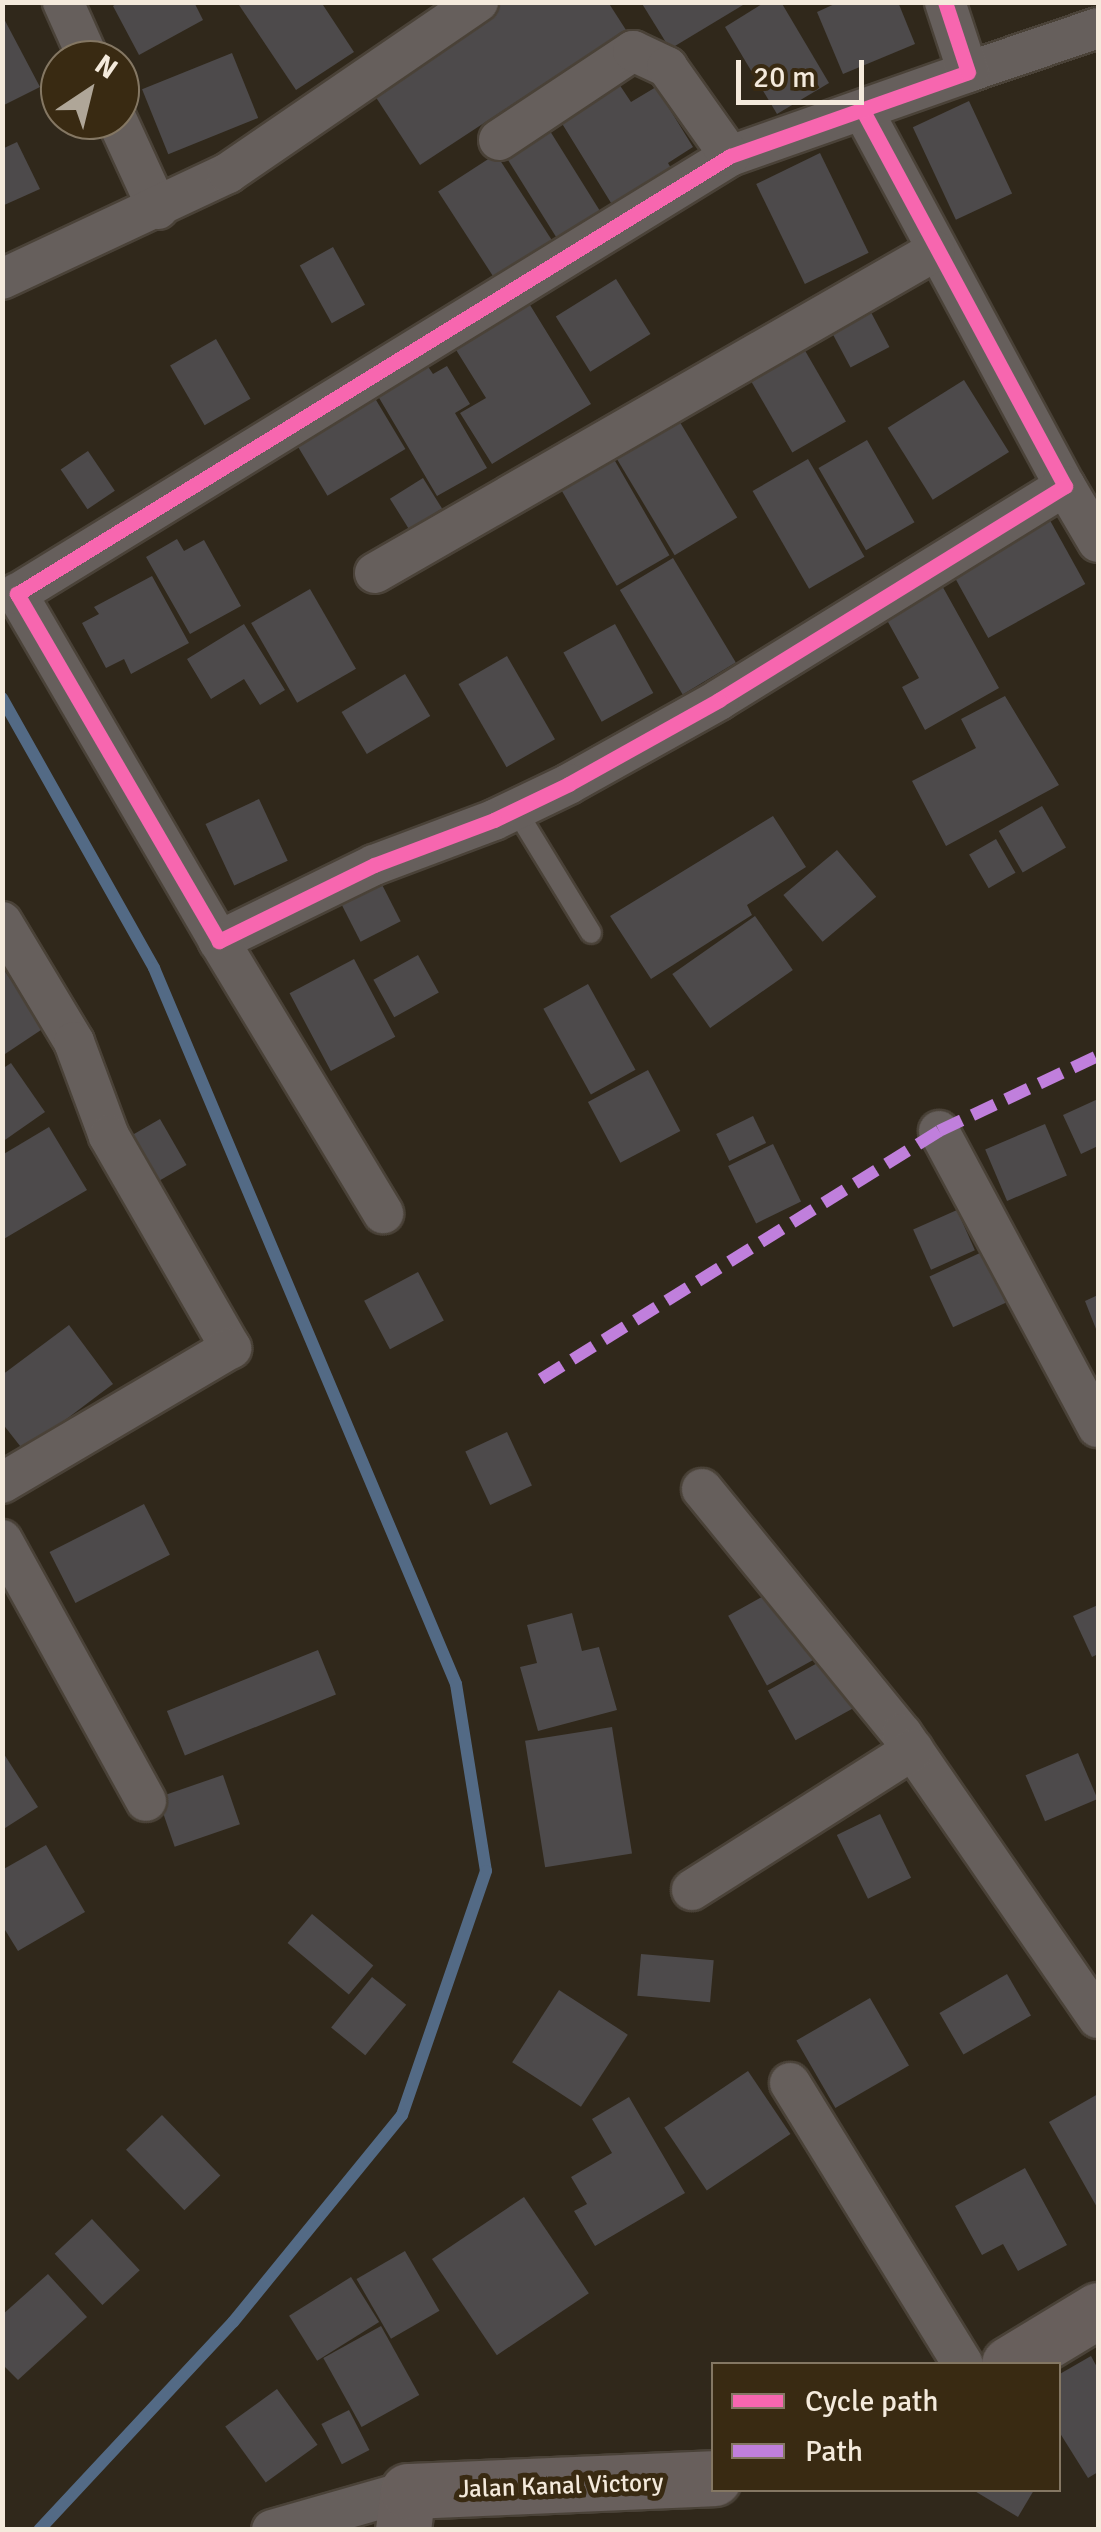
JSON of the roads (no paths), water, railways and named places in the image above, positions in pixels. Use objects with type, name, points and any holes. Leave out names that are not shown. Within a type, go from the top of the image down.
[{"type":"street","points":[[63,2],[80,40]]},
{"type":"street","points":[[2,280],[158,210],[228,173],[478,2]]},
{"type":"street","points":[[945,2],[968,72]]},
{"type":"street","points":[[383,1213],[10,582],[730,156],[1098,28]]},
{"type":"street","points":[[500,140],[633,51],[667,68],[730,156]]},
{"type":"street","points":[[863,112],[935,251],[1098,542]]},
{"type":"street","points":[[126,140],[158,210]]},
{"type":"street","points":[[375,574],[935,251]]},
{"type":"street","points":[[219,941],[374,865],[516,810],[719,700],[1066,486]]},
{"type":"street","points":[[2,922],[74,1042],[110,1136],[231,1348],[2,1483]]},
{"type":"street","points":[[940,1131],[1098,1427]]},
{"type":"street","points":[[702,1489],[913,1750],[1098,2018]]},
{"type":"street","points":[[2,1540],[146,1800]]},
{"type":"street","points":[[692,1890],[785,1825],[913,1750]]},
{"type":"street","points":[[790,2083],[962,2362]]},
{"type":"street","points":[[1011,2362],[1098,2310]]},
{"type":"street","name":"Jalan Kanal Victory","points":[[405,2514],[711,2478]]},
{"type":"street","points":[[272,2530],[405,2514]]},
{"type":"lane","points":[[516,810],[591,934]]},
{"type":"waterway","points":[[2,698],[154,968],[456,1684],[486,1871],[402,2115],[233,2322],[39,2530]]}]
